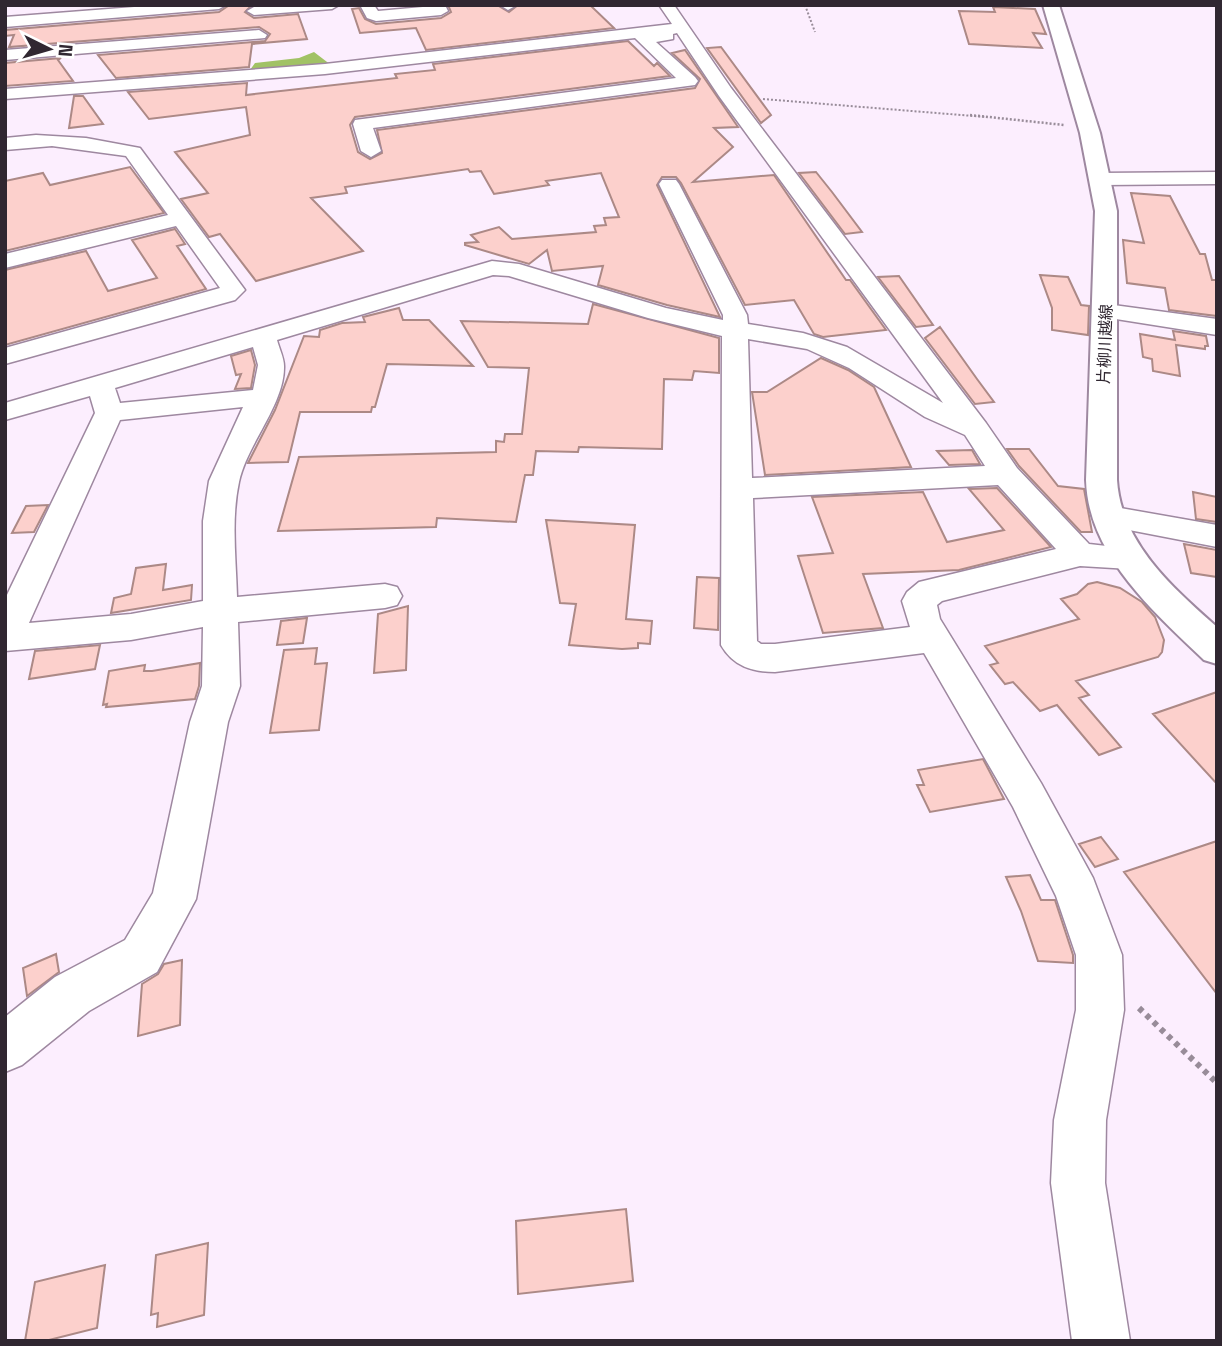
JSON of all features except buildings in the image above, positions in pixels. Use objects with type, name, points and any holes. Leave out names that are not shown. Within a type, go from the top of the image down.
[{"type":"main road","name":"片柳川越線","points":[[1051,5],[1090,127],[1106,211],[1102,477],[1109,517],[1130,558],[1160,596],[1217,650]]},
{"type":"street","points":[[159,26],[252,18],[332,5]]},
{"type":"street","points":[[367,5],[372,15],[376,16],[440,11],[438,5]]},
{"type":"street","points":[[666,5],[720,99],[976,429],[1006,475],[1080,555]]},
{"type":"street","points":[[5,22],[152,8],[184,24]]},
{"type":"street","points":[[5,55],[65,50],[184,24],[220,13]]},
{"type":"street","points":[[50,90],[65,68],[65,50],[74,17]]},
{"type":"street","points":[[242,75],[255,53],[252,18]]},
{"type":"street","points":[[112,64],[181,58],[184,24]]},
{"type":"street","points":[[380,68],[683,31]]},
{"type":"street","points":[[5,94],[179,74],[242,75],[325,69],[683,31]]},
{"type":"street","points":[[643,38],[690,81]]},
{"type":"street","points":[[371,151],[362,124],[698,80],[717,99],[763,99]]},
{"type":"street","points":[[5,144],[26,140],[134,152],[233,290],[226,295],[5,356]]},
{"type":"street","points":[[1102,179],[1217,178]]},
{"type":"street","points":[[669,184],[735,316],[739,645],[746,653],[758,658],[775,658],[933,638]]},
{"type":"street","points":[[5,261],[182,218]]},
{"type":"street","points":[[385,596],[219,611],[131,627],[5,637],[104,398],[263,335],[492,268],[511,269],[706,325],[816,344],[851,358],[955,422],[976,429]]},
{"type":"street","points":[[1106,311],[1217,327]]},
{"type":"street","points":[[5,1048],[72,994],[141,956],[174,899],[209,722],[221,686],[219,520],[225,481],[242,438],[263,397],[271,365],[263,335]]},
{"type":"street","points":[[5,412],[104,398],[263,397]]},
{"type":"street","points":[[737,489],[1006,475]]},
{"type":"street","points":[[1109,517],[1217,536]]},
{"type":"street","points":[[1101,1341],[1078,1183],[1080,1120],[1100,1010],[1099,955],[1077,892],[1027,795],[923,620],[919,601],[931,591],[1080,555],[1130,558]]},
{"type":"path","points":[[805,5],[815,32]]},
{"type":"path","points":[[763,99],[916,109],[968,117],[1090,127]]},
{"type":"path","points":[[1100,971],[1217,1083]]},
{"type":"green space","points":[[314,52],[331,65],[250,70],[255,63],[299,58]]}]
